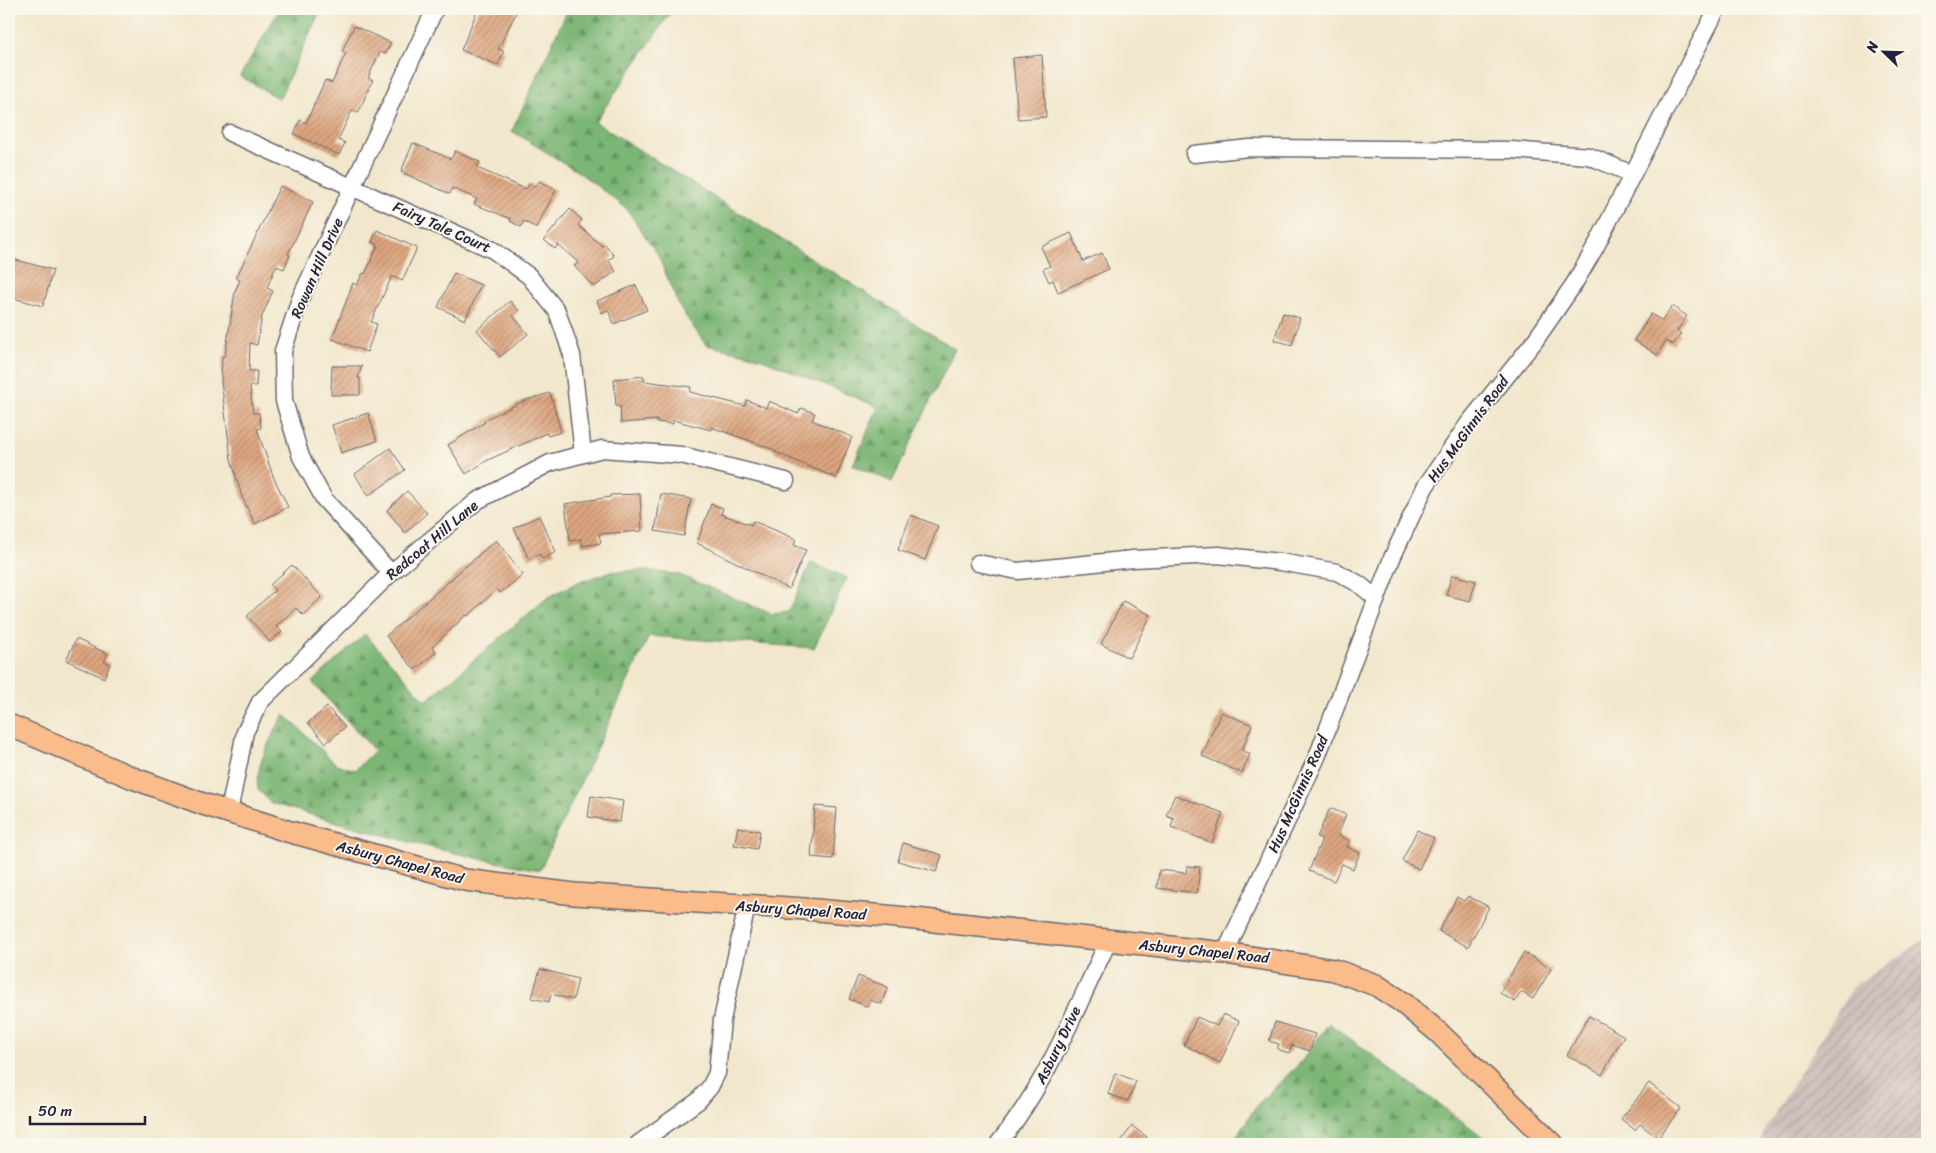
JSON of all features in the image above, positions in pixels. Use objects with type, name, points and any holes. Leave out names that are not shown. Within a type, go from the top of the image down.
[{"type":"main road","name":"Asbury Chapel Road","points":[[9,724],[133,778],[229,812],[373,856],[465,880],[574,894],[898,918],[1225,953],[1334,970],[1376,985],[1402,1002],[1438,1032],[1553,1144]]},
{"type":"street","name":"Rowan Hill Drive","points":[[391,573],[324,499],[301,457],[284,401],[282,352],[300,299],[353,188],[434,9]]},
{"type":"street","name":"Hus McGinnis Road","points":[[1225,953],[1317,757],[1392,558],[1425,487],[1468,424],[1534,342],[1560,305],[1595,248],[1717,9]]},
{"type":"street","name":"Fairy Tale Court","points":[[230,133],[493,250],[529,276],[557,311],[572,355],[583,454]]},
{"type":"street","points":[[1194,154],[1249,148],[1512,150],[1589,156],[1632,174]]},
{"type":"street","name":"Redcoat Hill Lane","points":[[229,812],[244,732],[260,702],[391,573],[477,501],[550,463],[602,449],[681,455],[786,481]]},
{"type":"street","points":[[978,563],[1018,571],[1133,559],[1218,555],[1280,562],[1338,572],[1359,584],[1377,599]]},
{"type":"street","points":[[638,1144],[698,1101],[710,1087],[717,1073],[722,1020],[746,906]]},
{"type":"street","name":"Asbury Drive","points":[[998,1144],[1030,1101],[1048,1070],[1109,940]]},
{"type":"shaded area","points":[[1927,938],[1927,1144],[1761,1144],[1762,1135],[1853,986]]},
{"type":"green space","points":[[280,9],[321,9],[279,99],[240,76]]},
{"type":"green space","points":[[568,9],[673,9],[595,122],[955,349],[892,482],[853,465],[878,407],[755,356],[706,345],[680,308],[658,255],[626,208],[580,173],[512,131]]},
{"type":"green space","points":[[811,562],[847,578],[814,648],[649,636],[540,870],[404,841],[271,803],[258,790],[259,770],[262,760],[284,714],[336,764],[355,770],[375,751],[312,682],[365,634],[426,701],[547,598],[578,582],[611,572],[646,570],[680,575],[772,614],[789,612]]},
{"type":"green space","points":[[1329,1023],[1493,1144],[1232,1144],[1257,1105],[1301,1062]]},
{"type":"building","points":[[478,9],[518,9],[498,49],[504,51],[498,65],[461,50]]},
{"type":"building","points":[[354,26],[391,43],[385,54],[380,52],[368,78],[373,80],[358,113],[352,110],[338,140],[345,143],[339,155],[294,134],[300,120],[306,123],[325,80],[332,83],[346,53],[342,51]]},
{"type":"building","points":[[1042,55],[1046,117],[1018,119],[1013,58]]},
{"type":"building","points":[[413,143],[451,159],[455,151],[480,162],[477,168],[526,189],[529,184],[536,187],[539,181],[556,190],[536,228],[524,221],[521,227],[510,221],[511,219],[474,204],[477,199],[452,188],[450,194],[401,172]]},
{"type":"building","points":[[280,186],[313,202],[288,254],[290,255],[284,269],[276,266],[267,288],[273,291],[262,316],[257,345],[250,343],[249,371],[257,371],[256,386],[250,386],[253,413],[259,413],[261,428],[257,429],[273,476],[288,507],[255,524],[242,497],[231,459],[221,381],[222,356],[225,356],[235,291],[240,280],[236,278]]},
{"type":"building","points":[[570,209],[582,220],[578,225],[602,246],[605,244],[614,256],[608,260],[616,271],[594,287],[574,266],[579,263],[558,245],[555,249],[544,240]]},
{"type":"building","points":[[377,230],[417,248],[402,281],[392,276],[371,322],[377,324],[367,352],[332,339],[353,283],[357,285],[363,273],[365,274],[378,245],[372,242]]},
{"type":"building","points":[[1071,233],[1083,261],[1102,253],[1109,269],[1058,292],[1053,280],[1049,282],[1043,269],[1050,266],[1041,247]]},
{"type":"building","points":[[9,258],[53,270],[43,306],[9,297]]},
{"type":"building","points":[[454,273],[481,285],[465,320],[438,307]]},
{"type":"building","points":[[636,285],[647,310],[614,324],[608,310],[602,313],[597,301]]},
{"type":"building","points":[[510,301],[519,311],[513,316],[528,334],[500,357],[477,330]]},
{"type":"building","points":[[1672,306],[1687,316],[1677,331],[1681,334],[1673,345],[1666,341],[1657,355],[1634,340],[1651,314],[1662,321]]},
{"type":"building","points":[[1283,313],[1300,318],[1292,345],[1274,340]]},
{"type":"building","points":[[332,366],[362,366],[358,378],[360,378],[360,395],[331,395]]},
{"type":"building","points":[[644,376],[644,381],[691,387],[690,392],[745,406],[747,400],[766,408],[769,401],[798,414],[801,408],[815,413],[812,420],[852,437],[836,478],[775,452],[775,450],[711,427],[711,430],[673,420],[673,424],[656,422],[657,420],[621,423],[620,406],[616,406],[614,379]]},
{"type":"building","points":[[550,393],[561,432],[548,436],[547,433],[488,460],[466,474],[448,445],[485,422],[484,420],[526,400]]},
{"type":"building","points":[[368,413],[377,441],[341,453],[332,425]]},
{"type":"building","points":[[390,448],[405,470],[368,496],[355,474]]},
{"type":"building","points":[[407,491],[427,513],[405,533],[387,510]]},
{"type":"building","points":[[640,494],[642,531],[599,534],[601,543],[582,546],[581,539],[570,541],[565,504],[610,497],[610,495]]},
{"type":"building","points":[[661,494],[691,499],[684,536],[655,531]]},
{"type":"building","points":[[711,504],[723,508],[721,514],[751,525],[753,521],[796,539],[794,545],[806,550],[789,589],[697,543]]},
{"type":"building","points":[[911,515],[938,526],[925,560],[898,550]]},
{"type":"building","points":[[539,516],[556,552],[542,559],[540,554],[529,559],[514,528]]},
{"type":"building","points":[[496,540],[523,575],[500,593],[497,589],[468,616],[466,615],[432,647],[436,652],[415,670],[386,636]]},
{"type":"building","points":[[292,565],[322,597],[303,615],[296,608],[276,626],[282,632],[270,642],[247,616],[275,590],[270,585]]},
{"type":"building","points":[[1452,575],[1476,581],[1470,601],[1446,595]]},
{"type":"building","points":[[1123,601],[1151,615],[1129,658],[1101,644]]},
{"type":"building","points":[[76,639],[108,654],[104,661],[110,664],[104,678],[66,660]]},
{"type":"building","points":[[327,707],[345,727],[326,743],[308,723]]},
{"type":"building","points":[[1221,712],[1252,725],[1242,750],[1250,754],[1242,773],[1202,756]]},
{"type":"building","points":[[1175,795],[1223,813],[1212,843],[1171,827],[1174,818],[1166,815]]},
{"type":"building","points":[[591,796],[623,801],[620,822],[588,817]]},
{"type":"building","points":[[815,806],[837,808],[833,859],[811,857]]},
{"type":"building","points":[[1330,808],[1346,815],[1338,835],[1350,841],[1347,847],[1360,853],[1353,869],[1342,864],[1334,881],[1309,871],[1322,839],[1317,837]]},
{"type":"building","points":[[738,827],[760,831],[757,849],[734,845]]},
{"type":"building","points":[[1417,830],[1434,838],[1419,869],[1402,861]]},
{"type":"building","points":[[903,843],[942,855],[936,872],[898,861]]},
{"type":"building","points":[[1187,866],[1200,867],[1197,893],[1157,888],[1159,870],[1186,873]]},
{"type":"building","points":[[1468,896],[1489,907],[1468,947],[1439,931],[1457,897],[1464,901]]},
{"type":"building","points":[[1524,952],[1551,969],[1533,999],[1521,992],[1515,1002],[1500,993]]},
{"type":"building","points":[[540,969],[578,979],[573,1000],[551,994],[549,1002],[532,998]]},
{"type":"building","points":[[858,976],[888,987],[881,1004],[870,1000],[868,1007],[849,999]]},
{"type":"building","points":[[1223,1014],[1239,1021],[1220,1063],[1184,1045],[1197,1017],[1217,1026]]},
{"type":"building","points":[[1589,1016],[1624,1036],[1602,1075],[1567,1055]]},
{"type":"building","points":[[1275,1022],[1315,1034],[1310,1051],[1292,1045],[1289,1053],[1277,1049],[1279,1044],[1269,1041]]},
{"type":"building","points":[[1115,1073],[1136,1081],[1128,1101],[1108,1094]]},
{"type":"building","points":[[1649,1083],[1681,1108],[1658,1138],[1640,1124],[1635,1130],[1621,1119]]},
{"type":"building","points":[[1132,1126],[1147,1137],[1142,1144],[1119,1144]]}]
